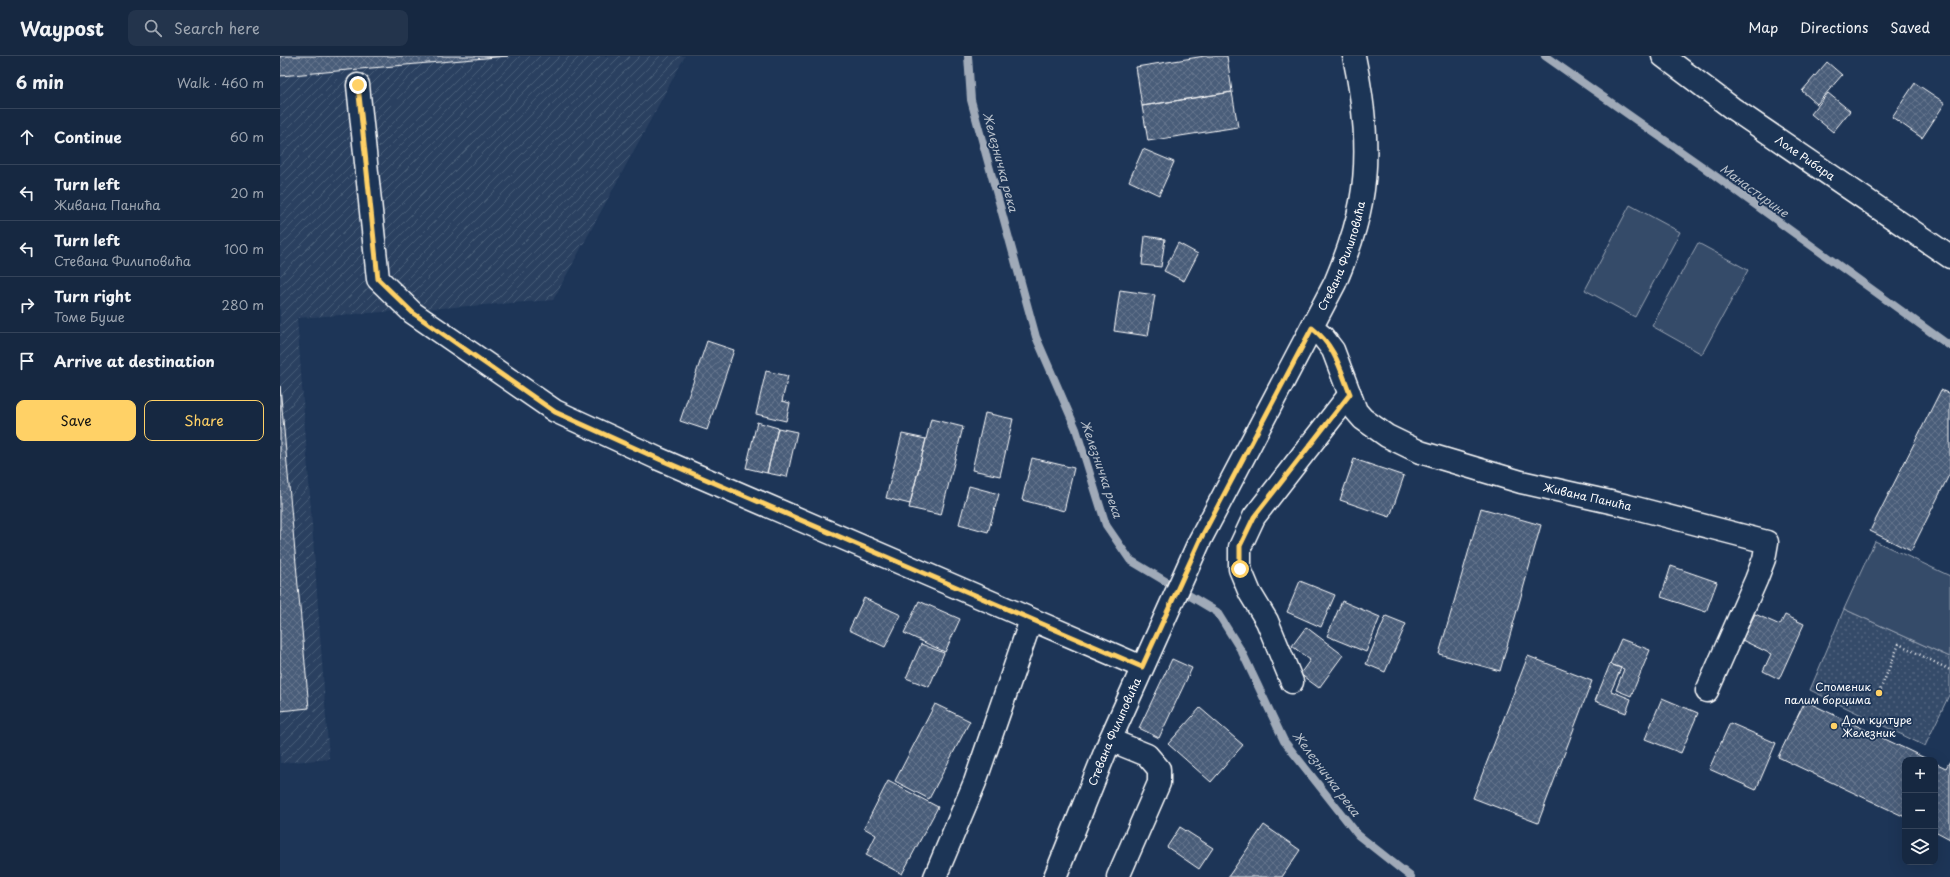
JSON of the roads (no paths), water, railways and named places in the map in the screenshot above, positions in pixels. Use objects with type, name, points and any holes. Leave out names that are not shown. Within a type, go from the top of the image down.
[{"type":"street","name":"Стевана Филиповића","points":[[1055,877],[1110,740],[1200,540],[1312,328],[1340,270],[1350,245],[1361,203],[1365,177],[1365,135],[1362,104],[1354,56]]},
{"type":"street","name":"Лоле Рибара","points":[[1663,56],[1732,108],[1950,257]]},
{"type":"street","points":[[358,85],[378,279],[413,313],[555,412],[659,459],[1142,667]]},
{"type":"street","name":"Живана Панића","points":[[1312,328],[1323,337],[1333,350],[1356,411],[1363,420],[1387,436],[1420,452],[1521,482],[1628,506],[1767,542],[1764,559],[1756,580],[1707,691]]},
{"type":"street","points":[[1292,682],[1267,621],[1250,593],[1240,569],[1240,546],[1254,517],[1350,394]]},
{"type":"street","points":[[935,877],[975,782],[1031,620]]},
{"type":"street","points":[[1110,740],[1147,755],[1159,769],[1159,783],[1118,877]]},
{"type":"waterway","name":"Железничка река","points":[[968,56],[971,100],[1036,337],[1076,429],[1106,525],[1130,560],[1217,612],[1242,652],[1284,741],[1358,835],[1411,877]]},
{"type":"waterway","name":"Манастирине","points":[[1545,56],[1703,167],[1950,346]]},
{"type":"place","name":"Споменик палим борцима","points":[[1879,693]]},
{"type":"place","name":"Дом културе Железник","points":[[1834,726]]}]
